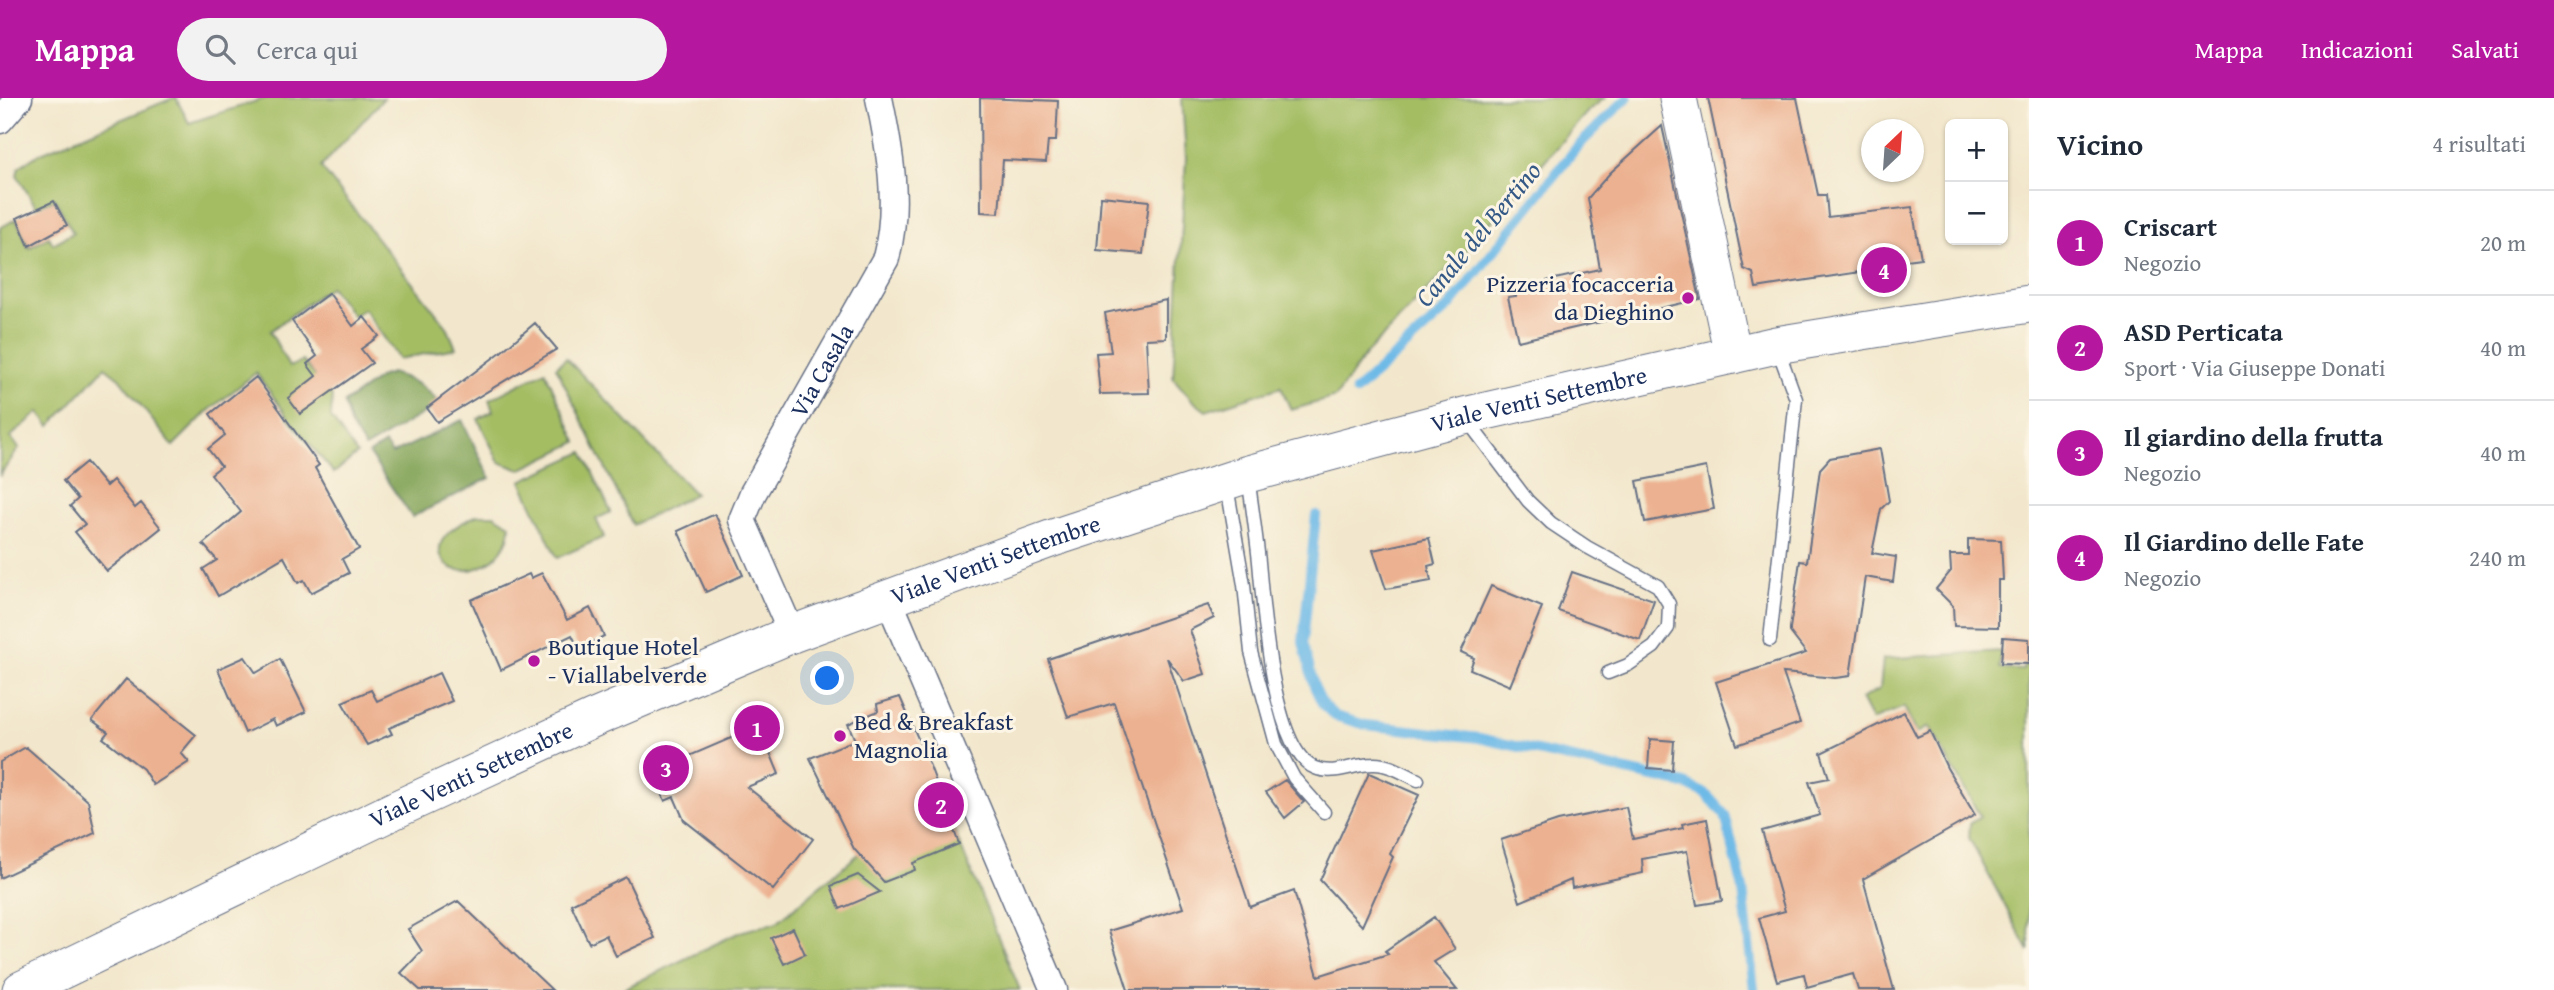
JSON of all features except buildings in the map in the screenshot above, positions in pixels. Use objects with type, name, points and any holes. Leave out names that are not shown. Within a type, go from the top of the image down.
[{"type":"main road","points":[[1678,98],[1733,355]]},
{"type":"main road","name":"Viale Venti Settembre","points":[[21,990],[398,808],[592,719],[792,634],[1053,538],[1237,478],[1464,416],[1776,345],[2029,304]]},
{"type":"street","points":[[0,120],[19,98]]},
{"type":"street","name":"Via Casala","points":[[792,634],[742,520],[753,493],[886,258],[895,205],[888,140],[879,98]]},
{"type":"street","points":[[888,598],[1054,990]]},
{"type":"lane","points":[[1770,640],[1796,399],[1776,345]]},
{"type":"lane","points":[[1464,416],[1528,501],[1551,523],[1587,547],[1658,586],[1669,604],[1668,628],[1654,647],[1628,665],[1608,673]]},
{"type":"lane","points":[[1237,478],[1259,564],[1265,634],[1283,719],[1297,753],[1314,768],[1335,771],[1373,764],[1387,766],[1418,780]]},
{"type":"lane","points":[[1237,478],[1251,652],[1276,744],[1294,778],[1324,812]]},
{"type":"green space","points":[[176,98],[189,123],[266,98],[384,98],[321,167],[447,327],[456,348],[399,359],[364,309],[353,316],[330,287],[270,331],[289,367],[303,361],[332,396],[331,418],[357,454],[334,473],[296,428],[256,373],[207,412],[173,446],[119,378],[105,367],[50,426],[39,412],[10,437],[19,448],[0,475],[0,228],[16,219],[29,248],[49,237],[53,244],[73,233],[55,199],[36,207],[17,175],[19,167],[41,153]]},
{"type":"green space","points":[[1182,98],[1605,98],[1589,110],[1470,246],[1365,355],[1336,397],[1291,410],[1281,387],[1206,411],[1193,401],[1173,378],[1186,158]]},
{"type":"green space","points":[[566,358],[695,494],[633,525],[556,367]]},
{"type":"green space","points":[[545,371],[577,442],[520,470],[499,462],[478,419],[493,411],[489,400]]},
{"type":"green space","points":[[391,373],[418,384],[439,404],[365,448],[350,424],[344,403],[382,376]]},
{"type":"green space","points":[[462,420],[490,478],[412,517],[369,454],[385,444],[392,454]]},
{"type":"green space","points":[[583,452],[611,512],[596,519],[604,537],[557,558],[521,481]]},
{"type":"green space","points":[[478,515],[494,515],[510,525],[506,543],[494,558],[478,568],[452,568],[445,563],[440,546],[449,532]]},
{"type":"green space","points":[[2000,651],[2000,669],[2023,670],[2024,665],[2029,665],[2029,951],[1969,838],[1970,824],[1980,816],[1929,727],[1917,733],[1904,707],[1872,720],[1861,699],[1880,689],[1883,659]]},
{"type":"green space","points":[[937,789],[1020,990],[621,990],[740,932],[777,922]]},
{"type":"waterway","name":"Canale del Bertino","points":[[1356,391],[1450,306],[1577,147],[1627,98]]},
{"type":"waterway","points":[[1316,515],[1303,642],[1314,686],[1323,705],[1335,716],[1366,725],[1479,738],[1685,784],[1706,794],[1725,815],[1743,889],[1754,990]]},
{"type":"place","name":"Il Giardino delle Fate","points":[[1884,270]]},
{"type":"place","name":"Pizzeria focacceria da Dieghino","points":[[1688,298]]},
{"type":"place","name":"Boutique Hotel - Viallabelverde","points":[[534,661]]},
{"type":"place","name":"Criscart","points":[[757,728]]},
{"type":"place","name":"Bed & Breakfast Magnolia","points":[[840,736]]},
{"type":"place","name":"Il giardino della frutta","points":[[666,768]]},
{"type":"place","name":"ASD Perticata","points":[[941,805]]}]
